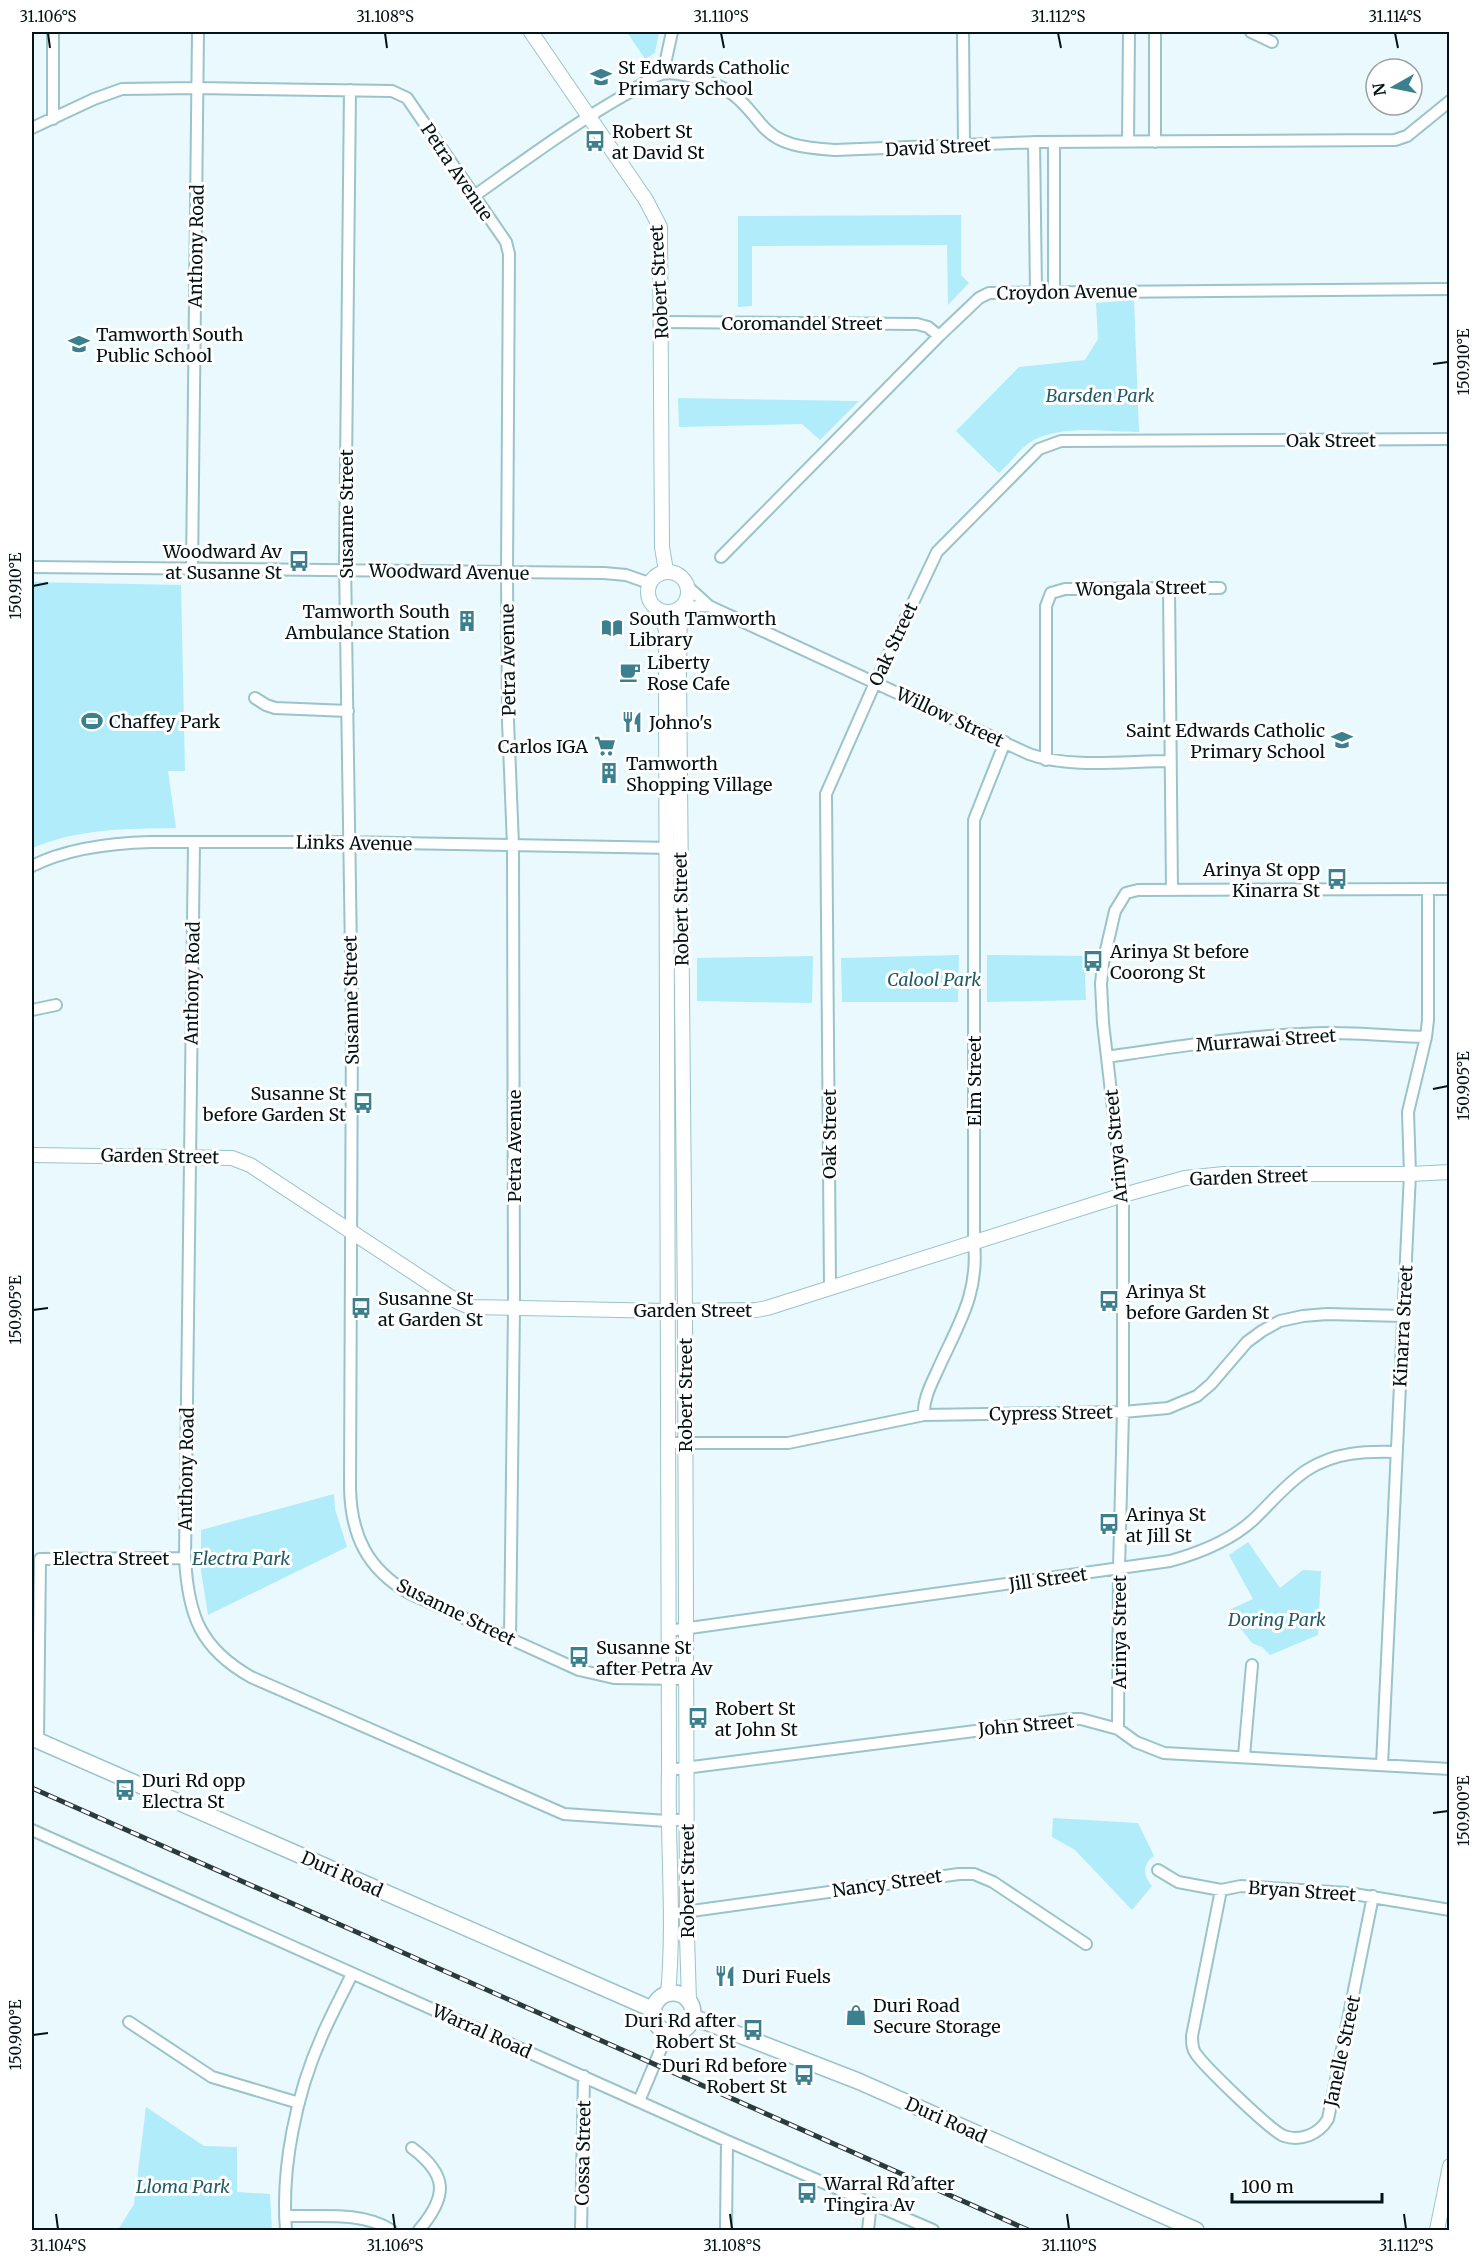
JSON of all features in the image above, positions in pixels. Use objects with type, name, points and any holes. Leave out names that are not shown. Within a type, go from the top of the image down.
[{"type":"main road","name":"Duri Road","points":[[35,1739],[654,2010]]},
{"type":"main road","points":[[669,1994],[680,1994],[689,2001],[693,2017],[691,2023],[682,2031],[671,2033],[660,2028],[656,2023],[654,2010],[658,2000],[669,1994]]},
{"type":"main road","name":"Duri Road","points":[[693,2017],[858,2081],[1196,2230]]},
{"type":"street","points":[[53,32],[53,119]]},
{"type":"street","name":"Anthony Road","points":[[192,569],[198,32]]},
{"type":"street","name":"Robert Street","points":[[531,32],[657,218],[661,238],[663,547],[666,571]]},
{"type":"street","points":[[474,196],[589,115],[663,73],[672,32]]},
{"type":"street","points":[[963,32],[964,146]]},
{"type":"street","points":[[1128,142],[1129,32]]},
{"type":"street","points":[[1155,32],[1155,142]]},
{"type":"street","points":[[1251,32],[1272,42]]},
{"type":"street","name":"David Street","points":[[663,73],[696,77],[730,91],[748,108],[762,126],[787,143],[806,148],[845,150],[1034,142],[1395,140],[1407,136],[1449,101]]},
{"type":"street","name":"Petra Avenue","points":[[32,128],[94,99],[122,89],[392,91],[407,98],[506,242],[508,249],[508,721],[513,845],[514,1308],[510,1639]]},
{"type":"street","name":"Susanne Street","points":[[350,90],[345,571],[352,1019],[350,1488],[353,1522],[359,1542],[367,1555],[394,1584],[409,1593],[579,1670],[614,1678],[686,1679]]},
{"type":"street","points":[[1034,142],[1036,292]]},
{"type":"street","points":[[1054,142],[1054,292]]},
{"type":"street","name":"Croydon Avenue","points":[[722,557],[939,336],[979,298],[989,293],[1449,288]]},
{"type":"street","name":"Coromandel Street","points":[[662,322],[917,324],[928,327],[939,336]]},
{"type":"street","name":"Oak Street","points":[[830,1288],[826,794],[875,682],[937,552],[1039,449],[1049,444],[1074,441],[1449,439]]},
{"type":"street","name":"Woodward Avenue","points":[[32,567],[604,573],[626,575],[650,584]]},
{"type":"street","points":[[666,571],[678,574],[688,587],[688,598],[681,608],[674,611],[661,611],[651,603],[648,597],[650,584],[656,575],[666,571]]},
{"type":"street","name":"Willow Street","points":[[688,587],[709,606],[1046,760],[1170,761]]},
{"type":"street","points":[[1169,588],[1172,890]]},
{"type":"street","name":"Wongala Street","points":[[1046,760],[1046,606],[1051,593],[1065,589],[1220,588]]},
{"type":"street","name":"Willow Street","points":[[681,608],[709,606]]},
{"type":"street","name":"Robert Street","points":[[681,608],[680,849],[689,2001]]},
{"type":"street","name":"Robert Street","points":[[661,611],[666,631],[668,1821],[671,1965],[669,1994]]},
{"type":"street","points":[[255,698],[275,708],[348,711]]},
{"type":"street","name":"Elm Street","points":[[924,1415],[924,1403],[930,1385],[974,1284],[976,1263],[974,1243],[974,820],[1005,742]]},
{"type":"street","name":"Anthony Road","points":[[194,842],[185,1558],[189,1600],[203,1634],[212,1648],[225,1660],[251,1677],[564,1814],[668,1821],[687,1819]]},
{"type":"street","name":"Links Avenue","points":[[32,866],[68,853],[123,843],[348,842],[680,849]]},
{"type":"street","name":"Kinarra Street","points":[[1382,1765],[1410,1174],[1408,1112],[1428,1020],[1428,889]]},
{"type":"street","name":"Arinya Street","points":[[1118,1729],[1123,1412],[1123,1195],[1101,1003],[1103,963],[1115,911],[1121,898],[1132,891],[1449,889]]},
{"type":"street","points":[[32,1010],[56,1005]]},
{"type":"street","name":"Murrawai Street","points":[[1107,1057],[1225,1040],[1275,1036],[1331,1033],[1426,1037]]},
{"type":"street","name":"Garden Street","points":[[32,1155],[223,1157],[241,1160],[465,1305],[484,1308],[667,1311],[756,1310],[1169,1182],[1205,1176],[1449,1172]]},
{"type":"street","name":"Cypress Street","points":[[668,1443],[788,1443],[924,1415],[1123,1412],[1168,1408],[1197,1396],[1211,1384],[1247,1342],[1281,1321],[1327,1314],[1403,1316]]},
{"type":"street","name":"Jill Street","points":[[668,1631],[1119,1569],[1183,1557],[1225,1540],[1250,1523],[1307,1470],[1326,1461],[1363,1451],[1397,1452]]},
{"type":"street","name":"Electra Street","points":[[35,1739],[40,1558],[185,1558]]},
{"type":"street","points":[[1244,1756],[1252,1665]]},
{"type":"street","name":"John Street","points":[[669,1770],[1055,1720],[1081,1719],[1118,1729],[1136,1742],[1164,1753],[1449,1769]]},
{"type":"street","name":"Warral Road","points":[[32,1830],[727,2141],[933,2230]]},
{"type":"street","name":"Bryan Street","points":[[1158,1870],[1178,1882],[1221,1890],[1241,1886],[1373,1896],[1449,1910]]},
{"type":"street","name":"Nancy Street","points":[[670,1914],[942,1876],[974,1874],[993,1882],[1086,1944]]},
{"type":"street","name":"Janelle Street","points":[[1221,1890],[1192,2036],[1193,2047],[1205,2063],[1265,2123],[1285,2137],[1295,2138],[1316,2132],[1328,2119],[1373,1896]]},
{"type":"street","points":[[286,2230],[288,2158],[299,2103],[321,2038],[352,1974]]},
{"type":"street","points":[[129,2022],[212,2077],[299,2103]]},
{"type":"street","points":[[639,2101],[663,2044],[671,2033]]},
{"type":"street","name":"Cossa Street","points":[[581,2230],[584,2076]]},
{"type":"street","points":[[726,2230],[727,2141]]},
{"type":"street","points":[[412,2148],[428,2160],[435,2169],[441,2187],[436,2206],[419,2230]]},
{"type":"street","points":[[1437,2230],[1449,2166]]},
{"type":"street","points":[[868,2230],[871,2203]]},
{"type":"street","points":[[285,2216],[363,2219],[376,2222],[391,2230]]},
{"type":"green space","points":[[627,32],[659,32],[655,53],[645,59]]},
{"type":"green space","points":[[961,215],[961,275],[969,283],[948,305],[947,245],[752,246],[752,306],[738,307],[738,216]]},
{"type":"green space","name":"Barsden Park","points":[[1134,300],[1139,432],[1082,430],[1053,433],[1029,443],[999,473],[956,431],[1019,367],[1085,360],[1098,339],[1096,303]]},
{"type":"green space","points":[[678,398],[859,401],[820,440],[802,424],[679,427]]},
{"type":"green space","name":"Chaffey Park","points":[[32,582],[181,585],[185,771],[168,771],[176,828],[120,829],[86,833],[50,841],[32,848]]},
{"type":"green space","name":"Calool Park","points":[[959,955],[958,1002],[842,1002],[841,958]]},
{"type":"green space","name":"Calool Park","points":[[987,955],[1089,956],[1085,977],[1086,1000],[987,1002]]},
{"type":"green space","points":[[813,956],[812,1003],[697,1001],[697,958]]},
{"type":"green space","name":"Electra Park","points":[[334,1494],[335,1509],[347,1547],[208,1615],[201,1571],[201,1530]]},
{"type":"green space","name":"Doring Park","points":[[1248,1542],[1280,1588],[1303,1570],[1321,1571],[1318,1635],[1270,1655],[1262,1647],[1252,1643],[1227,1611],[1253,1599],[1229,1555]]},
{"type":"green space","points":[[1053,1818],[1138,1823],[1154,1856],[1147,1863],[1145,1870],[1152,1886],[1132,1910],[1075,1850],[1052,1837]]},
{"type":"green space","name":"Lloma Park","points":[[146,2107],[204,2146],[237,2147],[237,2192],[270,2194],[272,2230],[118,2230],[134,2204]]},
{"type":"railway","points":[[32,1788],[1028,2230]]},
{"type":"place","name":"St Edwards Catholic Primary School","points":[[601,77]]},
{"type":"place","name":"Robert St at David St","points":[[595,141]]},
{"type":"place","name":"Tamworth South Public School","points":[[79,344]]},
{"type":"place","name":"Woodward Av at Susanne St","points":[[299,561]]},
{"type":"place","name":"Tamworth South Ambulance Station","points":[[467,621]]},
{"type":"place","name":"South Tamworth Library","points":[[612,628]]},
{"type":"place","name":"Liberty Rose Cafe","points":[[630,672]]},
{"type":"place","name":"Chaffey Park","points":[[92,721]]},
{"type":"place","name":"Johno's","points":[[632,722]]},
{"type":"place","name":"Saint Edwards Catholic Primary School","points":[[1342,740]]},
{"type":"place","name":"Carlos IGA","points":[[605,746]]},
{"type":"place","name":"Tamworth Shopping Village","points":[[609,773]]},
{"type":"place","name":"Arinya St opp Kinarra St","points":[[1337,879]]},
{"type":"place","name":"Arinya St before Coorong St","points":[[1093,961]]},
{"type":"place","name":"Susanne St before Garden St","points":[[363,1103]]},
{"type":"place","name":"Arinya St before Garden St","points":[[1109,1301]]},
{"type":"place","name":"Susanne St at Garden St","points":[[361,1308]]},
{"type":"place","name":"Arinya St at Jill St","points":[[1109,1524]]},
{"type":"place","name":"Susanne St after Petra Av","points":[[579,1657]]},
{"type":"place","name":"Robert St at John St","points":[[698,1718]]},
{"type":"place","name":"Duri Rd opp Electra St","points":[[125,1790]]},
{"type":"place","name":"Duri Fuels","points":[[725,1976]]},
{"type":"place","name":"Duri Road Secure Storage","points":[[856,2015]]},
{"type":"place","name":"Duri Rd after Robert St","points":[[753,2030]]},
{"type":"place","name":"Duri Rd before Robert St","points":[[804,2075]]},
{"type":"place","name":"Warral Rd after Tingira Av","points":[[807,2193]]}]
